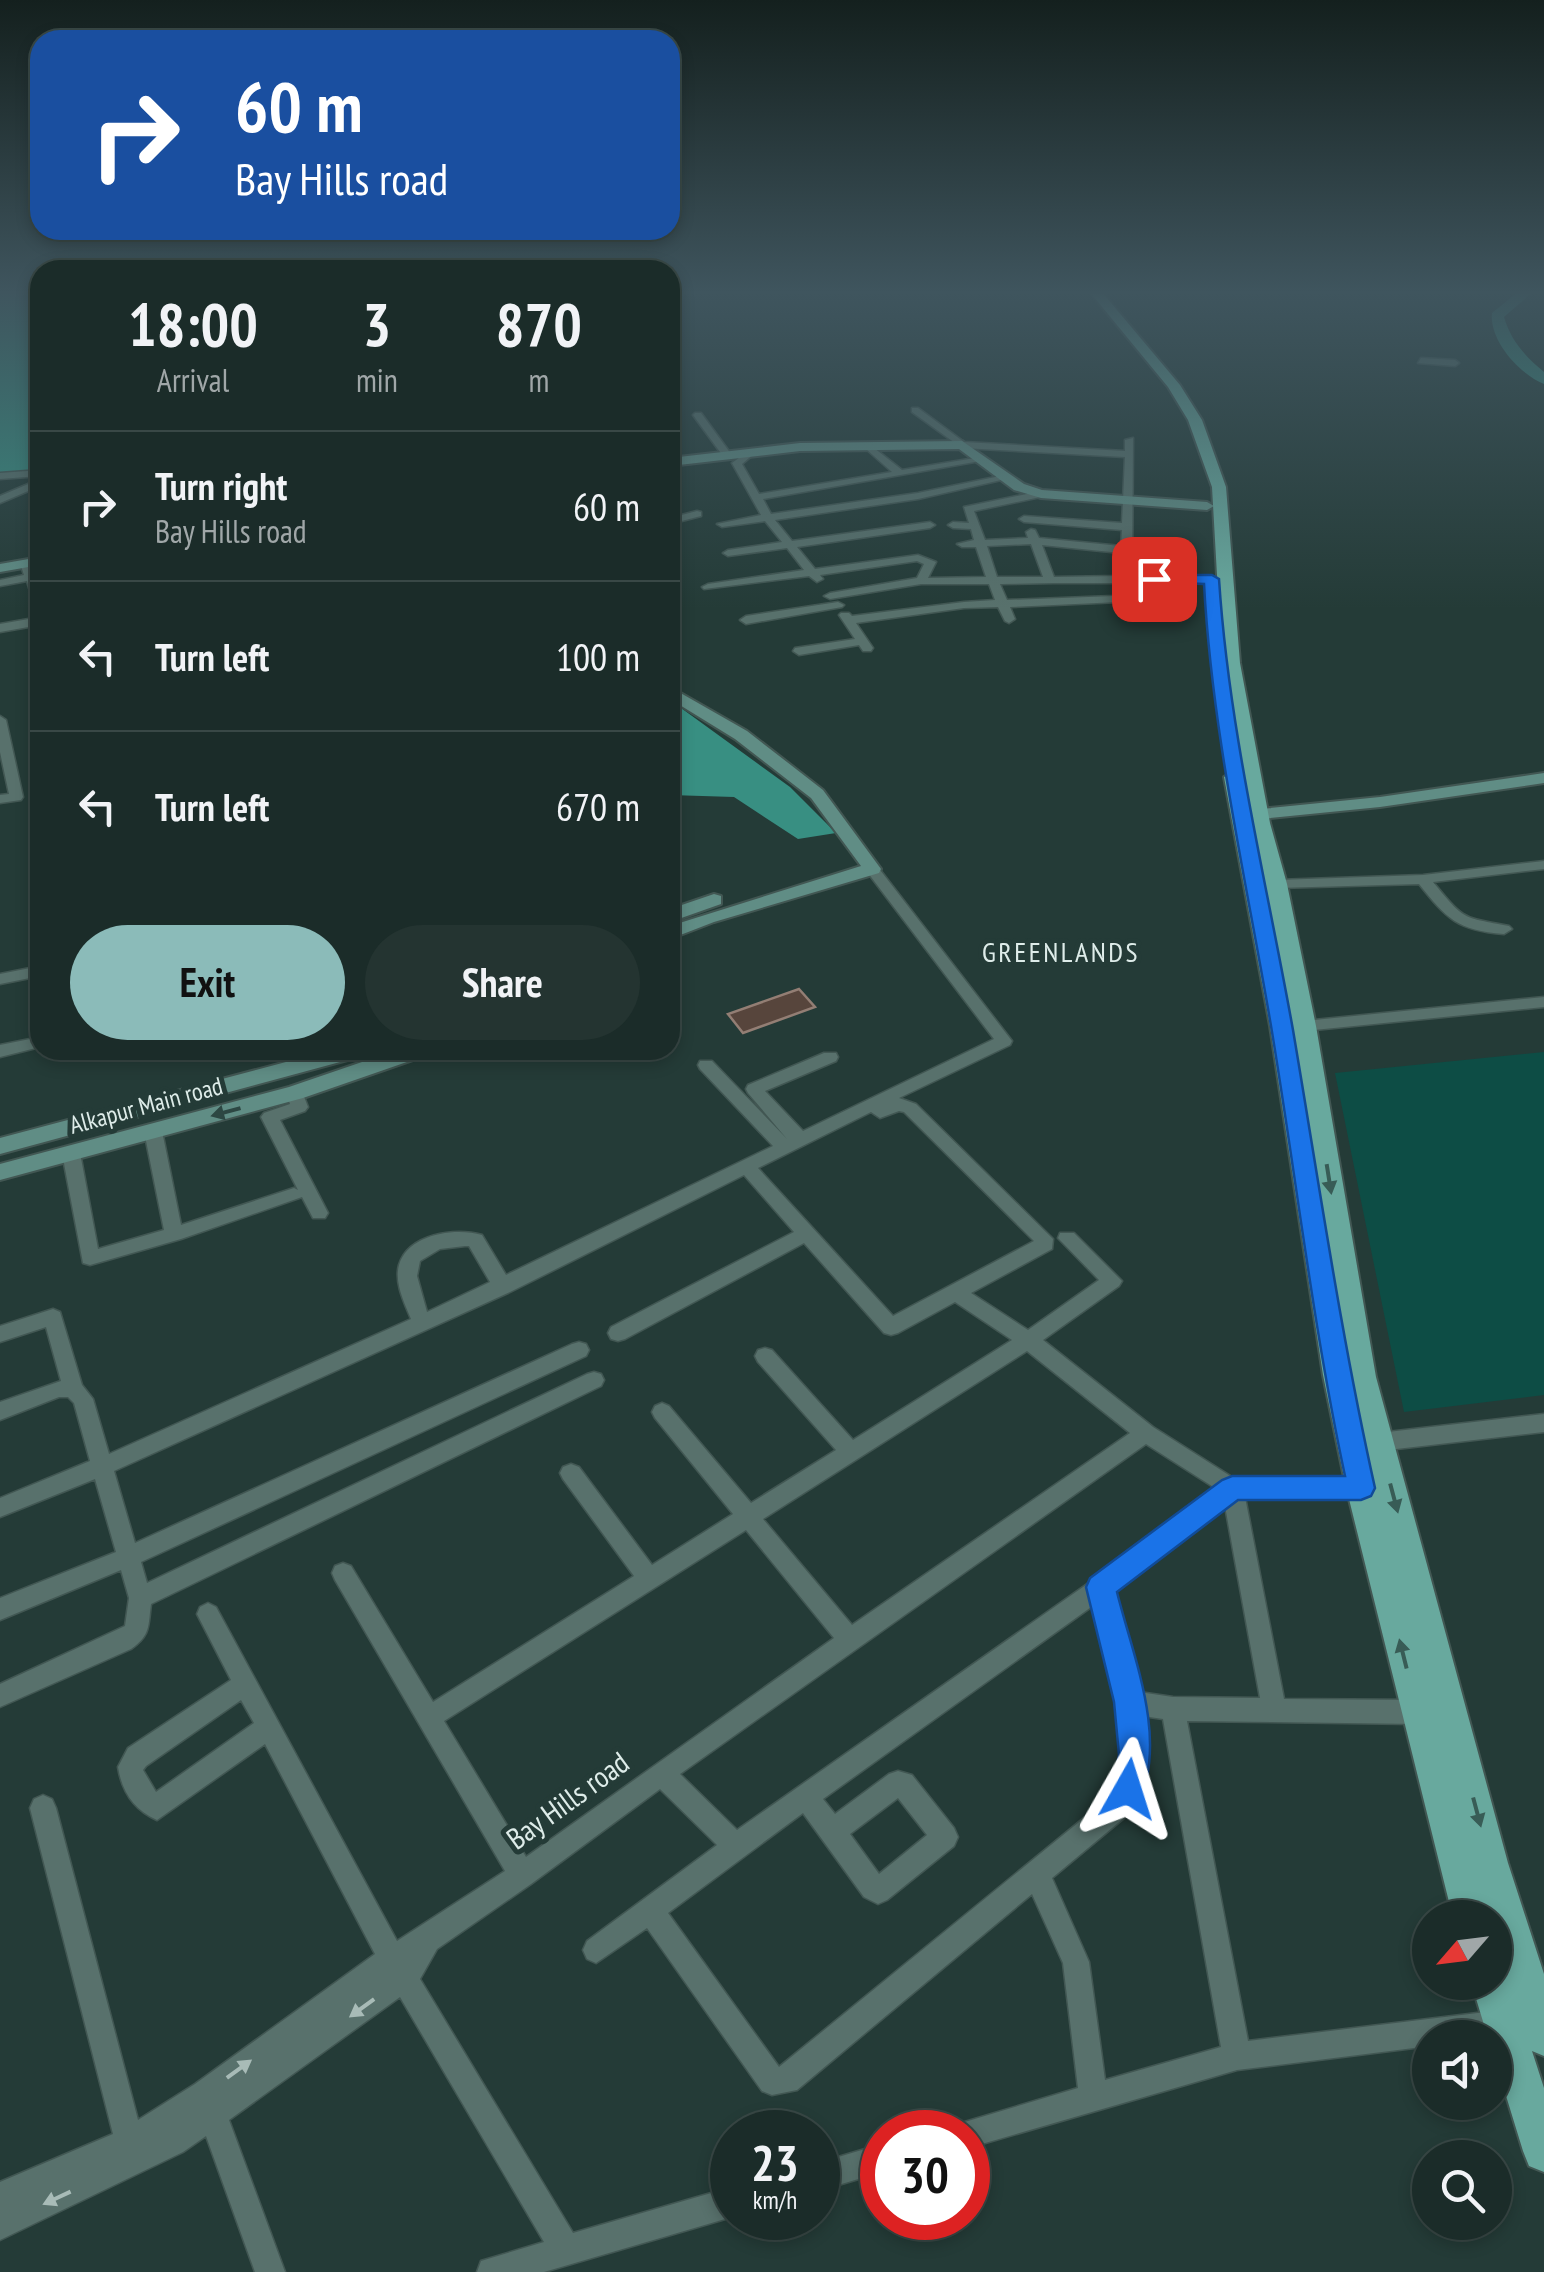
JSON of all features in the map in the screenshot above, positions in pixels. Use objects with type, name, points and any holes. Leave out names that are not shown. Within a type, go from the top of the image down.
[{"type":"main road","points":[[1170,397],[1184,420],[1206,487],[1216,662],[1250,819],[1277,884],[1362,1376],[1490,1863],[1544,2036]]},
{"type":"main road","points":[[1180,397],[1208,449],[1219,488],[1231,663],[1250,819],[1336,1374],[1361,1488],[1467,1900]]},
{"type":"main road","points":[[1512,2054],[1544,2151]]},
{"type":"street","points":[[915,410],[1005,478],[1040,494]]},
{"type":"street","points":[[698,415],[767,516],[864,644],[798,651]]},
{"type":"street","points":[[849,620],[1003,604],[1119,599],[1126,579],[1130,440]]},
{"type":"street","points":[[680,461],[800,447],[962,444],[1129,454]]},
{"type":"street","points":[[869,446],[902,474]]},
{"type":"street","points":[[756,497],[982,460]]},
{"type":"street","points":[[814,471],[824,488]]},
{"type":"street","points":[[0,476],[30,474]]},
{"type":"street","points":[[722,524],[918,496],[1005,478]]},
{"type":"street","points":[[0,500],[30,486]]},
{"type":"street","points":[[1009,620],[968,509],[1040,494],[1208,506]]},
{"type":"street","points":[[1063,522],[1064,496]]},
{"type":"street","points":[[680,518],[697,514]]},
{"type":"street","points":[[1050,580],[1024,518],[1127,526]]},
{"type":"street","points":[[728,553],[882,537],[930,525]]},
{"type":"street","points":[[953,525],[976,526]]},
{"type":"street","points":[[962,544],[1035,541],[1073,564],[1126,579],[1212,579]]},
{"type":"street","points":[[746,620],[921,582],[1050,580],[1073,564],[1125,550]]},
{"type":"street","points":[[708,588],[918,558],[930,562],[921,582]]},
{"type":"street","points":[[0,568],[30,567]]},
{"type":"street","points":[[0,583],[30,568]]},
{"type":"street","points":[[0,628],[30,622]]},
{"type":"street","points":[[680,698],[741,735],[817,794],[1004,1041],[791,1142],[748,1169]]},
{"type":"street","points":[[0,720],[16,796],[0,800]]},
{"type":"street","points":[[1250,819],[1339,812],[1544,778]]},
{"type":"street","points":[[1515,785],[1544,787]]},
{"type":"street","points":[[680,913],[867,863]]},
{"type":"street","points":[[680,929],[867,863]]},
{"type":"street","points":[[1277,884],[1423,880],[1544,865]]},
{"type":"street","points":[[1423,880],[1460,923],[1472,928],[1504,929]]},
{"type":"street","points":[[0,980],[30,973]]},
{"type":"street","points":[[1304,1026],[1544,1002]]},
{"type":"street","points":[[0,1050],[30,1044]]},
{"type":"street","points":[[791,1142],[754,1090],[830,1057]]},
{"type":"street","name":"Alkapur Main road","points":[[0,1146],[321,1060]]},
{"type":"street","name":"Alkapur Main road","points":[[0,1172],[296,1093],[384,1060]]},
{"type":"street","points":[[706,1065],[791,1142]]},
{"type":"street","points":[[296,1093],[298,1108],[270,1117],[319,1213]]},
{"type":"street","points":[[0,1508],[103,1467],[503,1287],[748,1169],[898,1104],[905,1104],[1045,1244],[891,1327],[748,1169]]},
{"type":"street","points":[[153,1131],[174,1234]]},
{"type":"street","points":[[71,1153],[90,1258],[294,1195]]},
{"type":"street","points":[[618,1332],[806,1234]]},
{"type":"street","points":[[422,1323],[405,1270],[410,1256],[422,1247],[463,1238],[475,1240],[503,1287]]},
{"type":"street","points":[[430,1717],[1028,1340],[1112,1281],[1067,1238]]},
{"type":"street","points":[[957,1293],[1028,1340],[1146,1433],[1232,1488],[1361,1488]]},
{"type":"street","points":[[0,1334],[54,1318],[72,1390]]},
{"type":"street","points":[[0,1609],[128,1556],[578,1350]]},
{"type":"street","points":[[765,1356],[849,1450]]},
{"type":"street","points":[[140,1598],[594,1380]]},
{"type":"street","points":[[0,1411],[58,1389],[72,1390],[83,1399],[140,1598],[136,1632],[0,1696]]},
{"type":"street","points":[[662,1412],[850,1640]]},
{"type":"street","points":[[1379,1442],[1544,1423]]},
{"type":"street","points":[[661,1774],[1146,1433]]},
{"type":"street","points":[[571,1473],[649,1578]]},
{"type":"street","points":[[596,1950],[1101,1587],[1232,1488]]},
{"type":"street","points":[[1232,1488],[1274,1710]]},
{"type":"street","points":[[342,1573],[522,1875]]},
{"type":"street","points":[[650,1910],[772,2082],[787,2080],[1115,1808],[1128,1789],[1135,1755],[1130,1702],[1101,1587]]},
{"type":"street","points":[[208,1614],[399,1968],[566,2250]]},
{"type":"street","points":[[246,1684],[137,1757],[130,1766],[130,1775],[150,1805],[157,1807],[269,1727]]},
{"type":"street","points":[[1130,1702],[1173,1709],[1418,1712]]},
{"type":"street","points":[[1173,1709],[1237,2056]]},
{"type":"street","name":"Bay Hills road","points":[[399,1968],[428,1939],[661,1774],[736,1846]]},
{"type":"street","points":[[806,1796],[832,1832]]},
{"type":"street","points":[[43,1808],[130,2142]]},
{"type":"street","points":[[1036,1873],[1076,1962],[1094,2097]]},
{"type":"street","points":[[0,2197],[208,2105],[399,1968]]},
{"type":"street","points":[[990,2128],[1237,2056],[1412,2035]]},
{"type":"street","points":[[0,2225],[173,2142],[208,2105]]},
{"type":"street","points":[[208,2105],[270,2272]]},
{"type":"street","points":[[492,2272],[710,2208]]},
{"type":"shaded area","points":[[0,397],[30,397],[30,472],[0,473]]},
{"type":"shaded area","points":[[680,707],[790,787],[836,833],[798,839],[734,797],[680,795]]},
{"type":"shaded area","points":[[1544,1052],[1544,1395],[1404,1412],[1335,1073]]},
{"type":"building","points":[[799,989],[815,1007],[743,1033],[728,1014]]},
{"type":"district","name":"GREENLANDS","points":[[1061,952]]},
{"type":"route","points":[[1128,1789],[1135,1755],[1130,1702],[1101,1587],[1232,1488],[1361,1488],[1336,1374],[1282,1026],[1242,822],[1216,662],[1212,579],[1154,579]]}]
